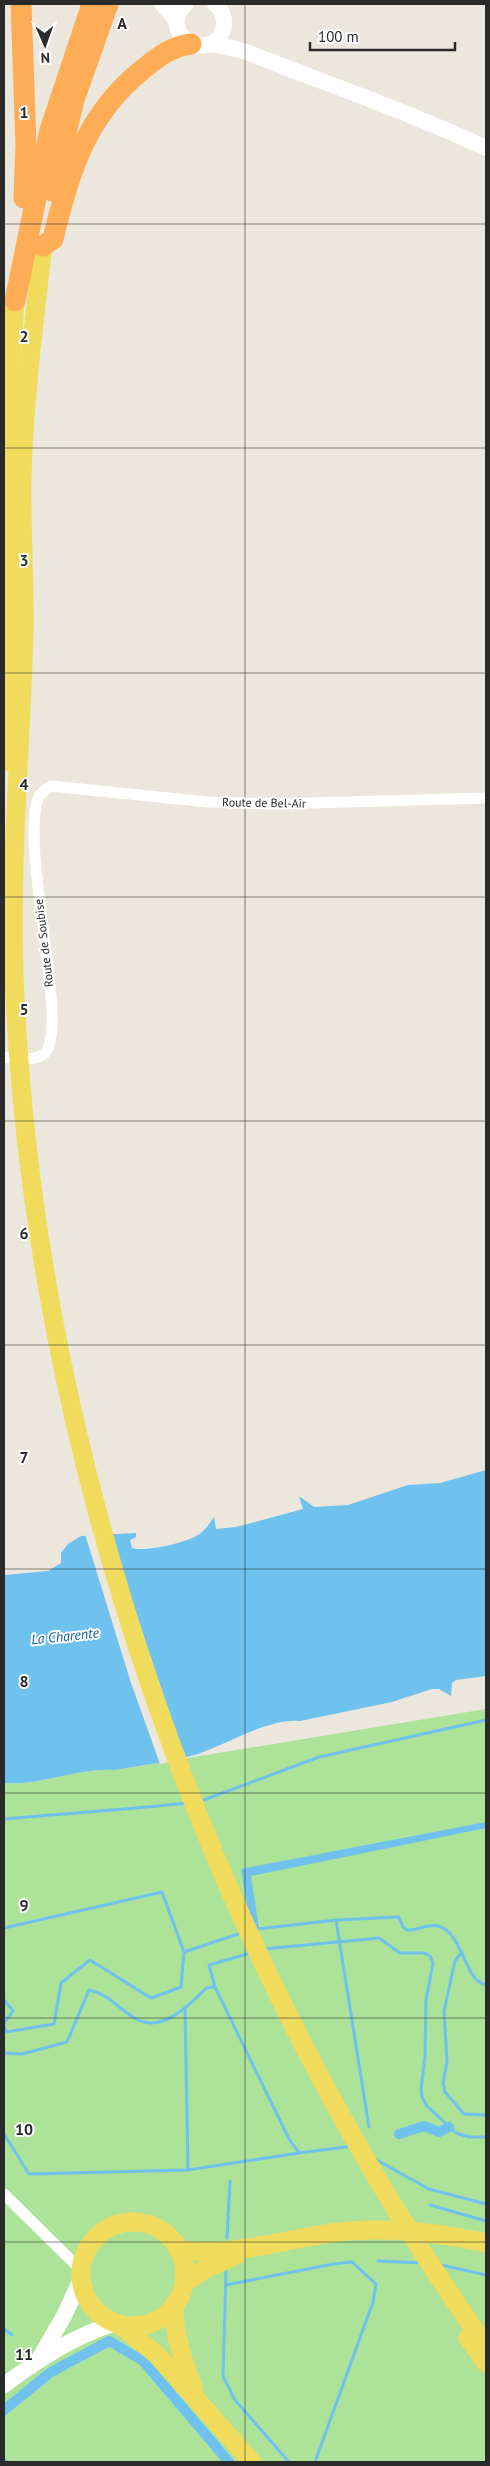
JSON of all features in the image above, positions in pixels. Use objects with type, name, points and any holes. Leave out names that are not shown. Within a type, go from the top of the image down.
[{"type":"highway","points":[[15,301],[26,178],[21,4]]},
{"type":"highway","points":[[15,301],[50,130],[92,4]]},
{"type":"highway","points":[[42,246],[68,124],[108,4]]},
{"type":"highway","points":[[42,246],[53,239],[71,171],[88,134],[105,106],[125,84],[166,52],[175,47],[200,44]]},
{"type":"main road","points":[[162,4],[177,20]]},
{"type":"main road","points":[[186,4],[180,10],[177,20],[180,34],[200,44],[229,47],[260,56],[285,68],[411,114],[486,148]]},
{"type":"main road","points":[[200,44],[221,34],[219,11]]},
{"type":"main road","points":[[219,11],[236,37],[260,56]]},
{"type":"main road","points":[[42,246],[31,353],[22,477],[24,622],[13,869],[11,1016],[15,1120],[34,1267],[56,1382],[100,1559],[152,1723],[193,1830],[230,1918],[296,2057],[391,2222],[486,2363]]},
{"type":"main road","points":[[4,824],[8,621],[4,475],[15,301]]},
{"type":"main road","points":[[4,956],[37,1212],[79,1437],[114,1569],[168,1734],[216,1859],[246,1928],[323,2083],[399,2214],[486,2346]]},
{"type":"main road","points":[[4,2385],[39,2359],[92,2331],[118,2323],[134,2326],[149,2323],[163,2316],[174,2305],[184,2283],[184,2266],[178,2249],[169,2237],[156,2228],[140,2223],[124,2223],[108,2229],[94,2239],[85,2253],[81,2274],[64,2316],[39,2359]]},
{"type":"main road","points":[[178,2249],[198,2252],[253,2248],[334,2233],[368,2231],[415,2231],[486,2243]]},
{"type":"main road","points":[[184,2283],[204,2269],[253,2248]]},
{"type":"main road","points":[[81,2274],[85,2295],[94,2309],[118,2323],[157,2355],[252,2462]]},
{"type":"main road","points":[[174,2305],[182,2358],[197,2398]]},
{"type":"street","name":"Route de Bel-Air","points":[[44,790],[59,786],[208,802],[276,804],[486,798]]},
{"type":"street","name":"Route de Soubise","points":[[4,1057],[32,1058],[43,1055],[50,1045],[53,1018],[39,903],[34,841],[37,800],[44,790]]},
{"type":"street","points":[[4,2194],[81,2274]]},
{"type":"green space","points":[[486,1709],[486,2462],[4,2462],[4,1783],[31,1782],[101,1770],[115,1770]]},
{"type":"water","name":"La Charente","points":[[486,1470],[486,1676],[456,1680],[452,1683],[451,1696],[439,1689],[432,1689],[392,1702],[300,1721],[275,1723],[210,1750],[178,1759],[31,1782],[4,1783],[4,1575],[48,1571],[61,1563],[61,1553],[68,1544],[81,1536],[136,1533],[136,1537],[130,1540],[132,1548],[156,1548],[184,1541],[198,1535],[205,1530],[214,1517],[216,1529],[236,1527],[303,1509],[299,1496],[314,1507],[348,1505],[408,1485],[440,1483]]},
{"type":"water","points":[[486,1822],[486,1828],[251,1876],[259,1928],[251,1930],[241,1869]]},
{"type":"pier","points":[[85,1534],[99,1534],[131,1599],[185,1759],[160,1764],[130,1680]]},
{"type":"waterway","points":[[201,1801],[319,1757],[486,1720]]},
{"type":"waterway","points":[[4,1819],[187,1803]]},
{"type":"waterway","points":[[4,1928],[162,1892],[184,1952],[181,1987],[151,1998],[90,1960],[61,1983],[54,2024],[6,2032],[4,2026]]},
{"type":"waterway","points":[[336,1920],[399,1917],[403,1927],[407,1930],[434,1925],[438,1926],[447,1930],[453,1937],[472,1975],[486,1985]]},
{"type":"waterway","points":[[257,1929],[336,1920],[369,2127]]},
{"type":"waterway","points":[[184,1952],[244,1932]]},
{"type":"waterway","points":[[264,1949],[379,1938],[400,1953],[424,1953],[430,1956],[433,1963],[426,2000],[422,2097],[427,2106],[456,2133],[469,2137],[486,2137]]},
{"type":"waterway","points":[[215,1987],[209,1965],[254,1952]]},
{"type":"waterway","points":[[462,1952],[455,1961],[444,2011],[447,2061],[443,2083],[445,2092],[464,2114],[486,2115]]},
{"type":"waterway","points":[[4,2053],[22,2054],[67,2042],[89,1990],[103,1995],[131,2016],[147,2023],[166,2020],[184,2009],[206,1988],[215,1987],[289,2139],[299,2153],[188,2170],[29,2174],[4,2134]]},
{"type":"waterway","points":[[4,2000],[13,2011],[4,2023]]},
{"type":"waterway","points":[[185,2008],[188,2170]]},
{"type":"waterway","points":[[399,2134],[424,2126],[439,2132],[449,2127]]},
{"type":"waterway","points":[[299,2153],[353,2146]]},
{"type":"waterway","points":[[375,2159],[429,2189],[486,2204]]},
{"type":"waterway","points":[[227,2238],[230,2181]]},
{"type":"waterway","points":[[430,2205],[486,2221]]},
{"type":"waterway","points":[[378,2261],[423,2263]]},
{"type":"waterway","points":[[226,2285],[352,2262],[376,2284],[373,2302],[315,2462]]},
{"type":"waterway","points":[[441,2265],[486,2275]]},
{"type":"waterway","points":[[226,2272],[223,2376],[235,2400],[289,2462]]},
{"type":"waterway","points":[[4,2329],[12,2335]]},
{"type":"waterway","points":[[4,2410],[51,2372],[109,2341],[143,2361],[229,2462]]},
{"type":"waterway","points":[[4,2460],[8,2462]]}]
